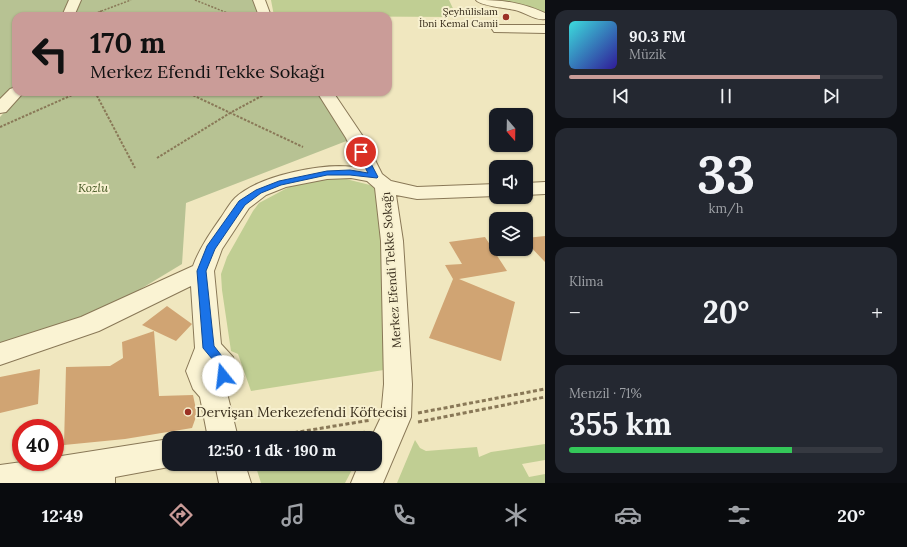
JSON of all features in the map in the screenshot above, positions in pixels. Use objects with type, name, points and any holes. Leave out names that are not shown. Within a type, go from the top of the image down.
[{"type":"street","points":[[70,12],[75,0]]},
{"type":"street","points":[[259,0],[264,12]]},
{"type":"street","points":[[482,0],[521,7],[544,21]]},
{"type":"street","points":[[526,0],[544,21]]},
{"type":"street","points":[[499,29],[544,21]]},
{"type":"street","points":[[0,108],[12,96]]},
{"type":"street","name":"Merkez Efendi Tekke Sokağı","points":[[328,96],[355,138],[380,182],[392,241],[398,384],[396,417],[393,427],[382,449]]},
{"type":"street","points":[[222,431],[213,391],[202,382],[199,374],[201,362],[208,348],[202,271],[211,248],[242,203],[258,191],[279,183],[327,173],[350,172],[417,193],[489,190]]},
{"type":"street","points":[[533,189],[545,188]]},
{"type":"street","points":[[0,354],[90,324],[202,271]]},
{"type":"street","points":[[0,482],[99,473],[162,455]]},
{"type":"street","points":[[232,471],[235,483]]},
{"type":"street","name":"Merkez Efendi Tekke Sokağı","points":[[367,483],[372,471]]},
{"type":"path","points":[[100,11],[131,0]]},
{"type":"path","points":[[195,0],[225,12]]},
{"type":"path","points":[[0,127],[70,96]]},
{"type":"path","points":[[97,96],[135,168]]},
{"type":"path","points":[[194,96],[303,147]]},
{"type":"path","points":[[157,158],[230,113],[262,96]]},
{"type":"path","points":[[370,431],[545,397]]},
{"type":"green space","points":[[0,0],[69,0],[64,12],[12,12],[12,88],[0,100]]},
{"type":"green space","points":[[80,0],[255,0],[260,12],[76,12]]},
{"type":"green space","points":[[271,0],[449,0],[457,17],[392,17],[392,12],[273,12]]},
{"type":"green space","points":[[493,0],[545,0],[545,18],[526,7]]},
{"type":"green space","name":"Kozlu","points":[[19,96],[321,96],[349,140],[186,203],[182,264],[134,293],[73,321],[0,343],[0,117]]},
{"type":"green space","points":[[342,178],[374,186],[379,196],[390,369],[251,391],[238,354],[231,351],[221,274],[227,257],[259,203],[289,187],[322,179]]},
{"type":"green space","points":[[415,440],[420,448],[426,451],[477,447],[479,457],[491,452],[545,444],[545,460],[522,464],[529,477],[545,474],[545,483],[397,483]]},
{"type":"green space","points":[[257,471],[351,471],[345,483],[261,483]]},
{"type":"building","points":[[545,236],[545,262],[533,249],[533,237]]},
{"type":"building","points":[[485,237],[489,243],[489,256],[497,256],[507,271],[459,279],[515,302],[501,361],[429,338],[453,279],[445,265],[462,264],[449,242]]},
{"type":"building","points":[[167,306],[192,324],[176,341],[142,325]]},
{"type":"building","points":[[154,331],[159,396],[193,395],[197,414],[192,428],[162,431],[162,433],[125,439],[64,445],[66,367],[110,366],[123,358],[122,342]]},
{"type":"building","points":[[40,369],[38,404],[0,413],[0,377]]},
{"type":"place","name":"Şeyhülislam İbni Kemal Camii","points":[[506,17]]},
{"type":"place","name":"Dervişan Merkezefendi Köftecisi","points":[[188,412]]},
{"type":"route","points":[[223,376],[223,365],[216,355],[208,348],[202,271],[211,248],[242,203],[258,191],[279,183],[327,173],[350,172],[374,177],[361,152]]}]
